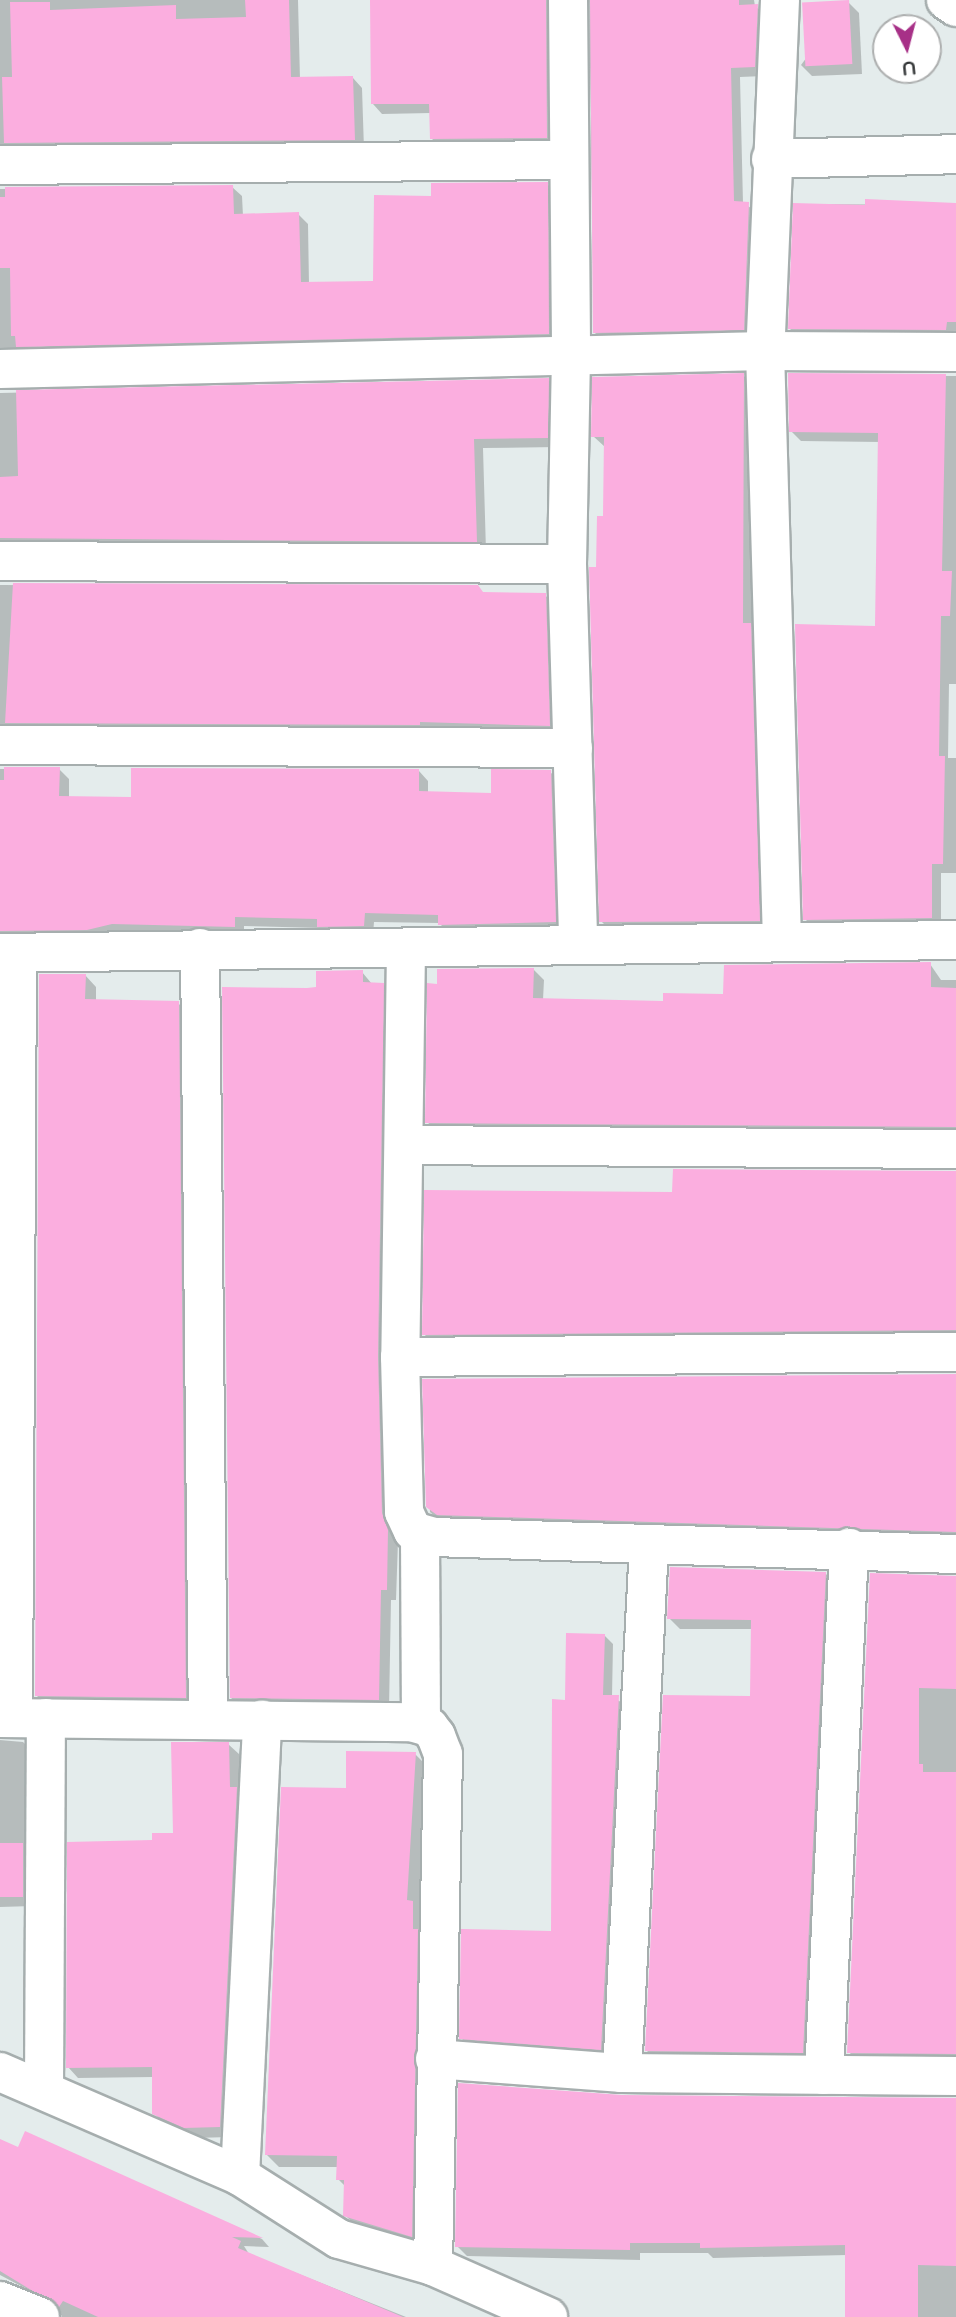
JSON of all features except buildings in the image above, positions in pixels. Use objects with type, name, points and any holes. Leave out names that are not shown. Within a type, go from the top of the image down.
[{"type":"street","points":[[568,0],[571,356],[567,564],[578,942]]},
{"type":"street","points":[[780,0],[771,159],[765,351],[782,940]]},
{"type":"street","points":[[946,0],[956,7]]},
{"type":"street","points":[[771,159],[956,154]]},
{"type":"street","points":[[0,165],[569,160]]},
{"type":"street","points":[[0,369],[765,351],[956,352]]},
{"type":"street","points":[[0,561],[567,564]]},
{"type":"street","points":[[0,746],[573,748]]},
{"type":"street","points":[[44,2089],[20,1718],[8,953],[200,948],[406,949],[578,942],[956,940]]},
{"type":"street","points":[[200,948],[208,1719]]},
{"type":"street","points":[[406,949],[400,1357],[404,1512],[407,1524],[420,1535],[649,1545],[849,1548],[956,1554]]},
{"type":"street","points":[[404,1145],[956,1149]]},
{"type":"street","points":[[400,1357],[956,1352]]},
{"type":"street","points":[[420,1535],[421,1724]]},
{"type":"street","points":[[622,2073],[649,1545]]},
{"type":"street","points":[[824,2075],[849,1548]]},
{"type":"street","points":[[20,1718],[421,1724],[436,1736],[443,1754],[433,2266]]},
{"type":"street","points":[[240,2176],[262,1720]]},
{"type":"street","points":[[435,2059],[622,2073],[956,2076]]},
{"type":"street","points":[[0,2071],[240,2176],[339,2239],[433,2266],[548,2317]]},
{"type":"street","points":[[0,2301],[40,2317]]}]
